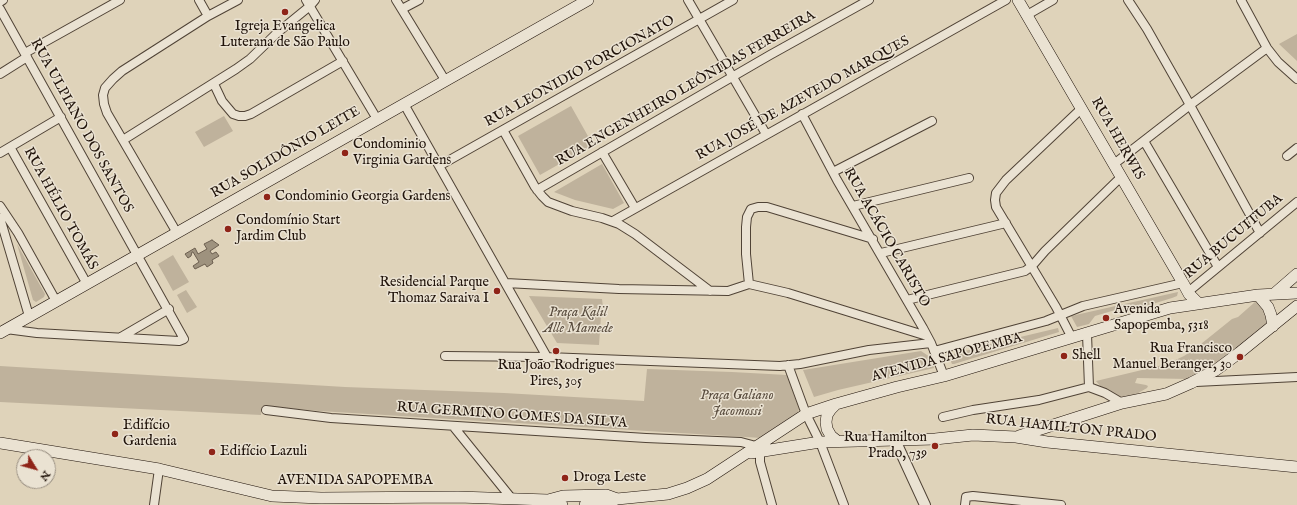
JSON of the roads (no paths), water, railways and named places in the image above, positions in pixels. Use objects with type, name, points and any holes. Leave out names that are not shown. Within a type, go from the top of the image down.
[{"type":"main road","name":"RUA SOLIDÔNIO LEITE","points":[[3,331],[588,0]]},
{"type":"main road","name":"RUA HERWIS","points":[[1018,0],[1189,295]]},
{"type":"main road","points":[[1274,294],[1297,274]]},
{"type":"main road","name":"AVENIDA SAPOPEMBA","points":[[0,443],[159,469],[272,496],[304,501],[370,501],[393,497],[441,501],[512,499],[605,504],[617,499],[668,494],[687,488],[707,479],[760,446],[806,414],[836,404],[944,376],[1087,334],[1170,308],[1189,295],[1258,295],[1297,293]]},
{"type":"main road","points":[[1258,295],[1268,307],[1273,326]]},
{"type":"main road","points":[[1016,437],[1122,403],[1166,394],[1191,383],[1216,370],[1297,306]]},
{"type":"main road","points":[[836,404],[831,409],[826,422],[827,429],[831,436],[836,440]]},
{"type":"main road","name":"RUA HAMILTON PRADO","points":[[760,446],[793,447],[836,440],[935,439],[973,435],[1016,437],[1047,442],[1297,467]]},
{"type":"main road","points":[[382,505],[393,497]]},
{"type":"street","points":[[0,74],[26,55],[120,0]]},
{"type":"street","points":[[199,0],[208,16]]},
{"type":"street","points":[[177,233],[107,113],[103,95],[105,88],[122,71],[208,16],[238,0]]},
{"type":"street","points":[[396,0],[445,80]]},
{"type":"street","points":[[402,9],[419,0]]},
{"type":"street","points":[[688,0],[766,134]]},
{"type":"street","name":"RUA LEONIDIO PORCIONATO","points":[[439,166],[733,0]]},
{"type":"street","name":"RUA ENGENHEIRO LEÔNIDAS FERREIRA","points":[[537,190],[732,77],[869,0]]},
{"type":"street","name":"RUA JOSÉ DE AZEVEDO MARQUES","points":[[613,221],[1006,0]]},
{"type":"street","points":[[1027,15],[1053,0]]},
{"type":"street","points":[[1128,0],[1147,29],[1260,233]]},
{"type":"street","points":[[1241,0],[1267,48],[1278,62],[1297,79]]},
{"type":"street","points":[[123,140],[214,84],[250,59],[310,2],[377,119]]},
{"type":"street","name":"RUA ULPIANO DOS SANTOS","points":[[0,9],[183,335],[184,340],[179,341],[120,337]]},
{"type":"street","points":[[1114,164],[1267,48]]},
{"type":"street","points":[[214,84],[222,101],[233,114],[245,116],[252,114],[343,61]]},
{"type":"street","points":[[404,104],[506,282],[547,357]]},
{"type":"street","points":[[1072,338],[1060,314],[996,207],[995,200],[996,193],[1006,180],[1081,108]]},
{"type":"street","name":"RUA ACÁCIO CARISTO","points":[[802,114],[833,172],[881,253],[931,343],[944,376]]},
{"type":"street","points":[[0,153],[61,117]]},
{"type":"street","points":[[833,172],[932,121]]},
{"type":"street","points":[[503,130],[537,190],[548,202],[613,221],[635,234],[710,291]]},
{"type":"street","points":[[1144,141],[1218,267]]},
{"type":"street","name":"RUA HÉLIO TOMÁS","points":[[10,147],[87,284]]},
{"type":"street","points":[[1286,156],[1297,148]]},
{"type":"street","points":[[602,152],[635,208]]},
{"type":"street","points":[[907,300],[1021,273],[1032,266],[1121,177]]},
{"type":"street","points":[[853,206],[969,178]]},
{"type":"street","name":"RUA BUCUITUBA","points":[[1189,295],[1218,267],[1297,202]]},
{"type":"street","points":[[0,206],[18,233],[56,301]]},
{"type":"street","points":[[749,284],[746,254],[747,217],[751,209],[758,206],[767,207],[872,239]]},
{"type":"street","points":[[0,218],[29,316]]},
{"type":"street","points":[[881,253],[1006,223]]},
{"type":"street","points":[[506,282],[619,289],[710,291],[728,291],[749,284],[788,293],[931,343]]},
{"type":"street","points":[[445,356],[547,357],[780,366],[800,364],[869,350],[931,343],[1046,320],[1083,306],[1156,288],[1189,295]]},
{"type":"street","points":[[3,331],[37,334],[120,337],[168,309]]},
{"type":"street","points":[[1087,334],[1089,387]]},
{"type":"street","points":[[788,365],[806,414],[820,442],[844,505]]},
{"type":"street","points":[[1191,383],[1297,377]]},
{"type":"street","points":[[943,417],[973,410],[1039,400],[1089,387],[1105,393],[1122,403]]},
{"type":"street","name":"RUA GERMINO GOMES DA SILVA","points":[[266,410],[331,418],[646,438],[741,442],[760,446]]},
{"type":"street","points":[[453,426],[512,499]]},
{"type":"street","points":[[895,440],[926,505]]},
{"type":"street","points":[[760,446],[760,462],[772,505]]},
{"type":"street","points":[[154,505],[159,469]]},
{"type":"street","points":[[966,501],[973,496],[1061,505]]},
{"type":"place","name":"Igreja Evangelica Luterana de São Paulo","points":[[285,12]]},
{"type":"place","name":"Condominio Virginia Gardens","points":[[345,153]]},
{"type":"place","name":"Condominio Georgia Gardens","points":[[267,197]]},
{"type":"place","name":"Condomínio Start Jardim Club","points":[[228,229]]},
{"type":"place","name":"Residencial Parque Thomaz Saraiva I","points":[[497,291]]},
{"type":"place","name":"Avenida Sapopemba, 5318","points":[[1106,318]]},
{"type":"place","name":"Rua João Rodrigues Pires, 305","points":[[556,351]]},
{"type":"place","name":"Shell","points":[[1064,356]]},
{"type":"place","name":"Rua Francisco Manuel Beranger, 30","points":[[1240,357]]},
{"type":"place","name":"Edifício Gardenia","points":[[115,434]]},
{"type":"place","name":"Rua Hamilton Prado, 739","points":[[935,446]]},
{"type":"place","name":"Edifício Lazuli","points":[[212,452]]},
{"type":"place","name":"Droga Leste","points":[[565,478]]},
{"type":"park label","name":"Praça Kalil Alle Mamede","points":[[578,322]]},
{"type":"park label","name":"Praça Galiano Jacomossi","points":[[737,404]]}]
